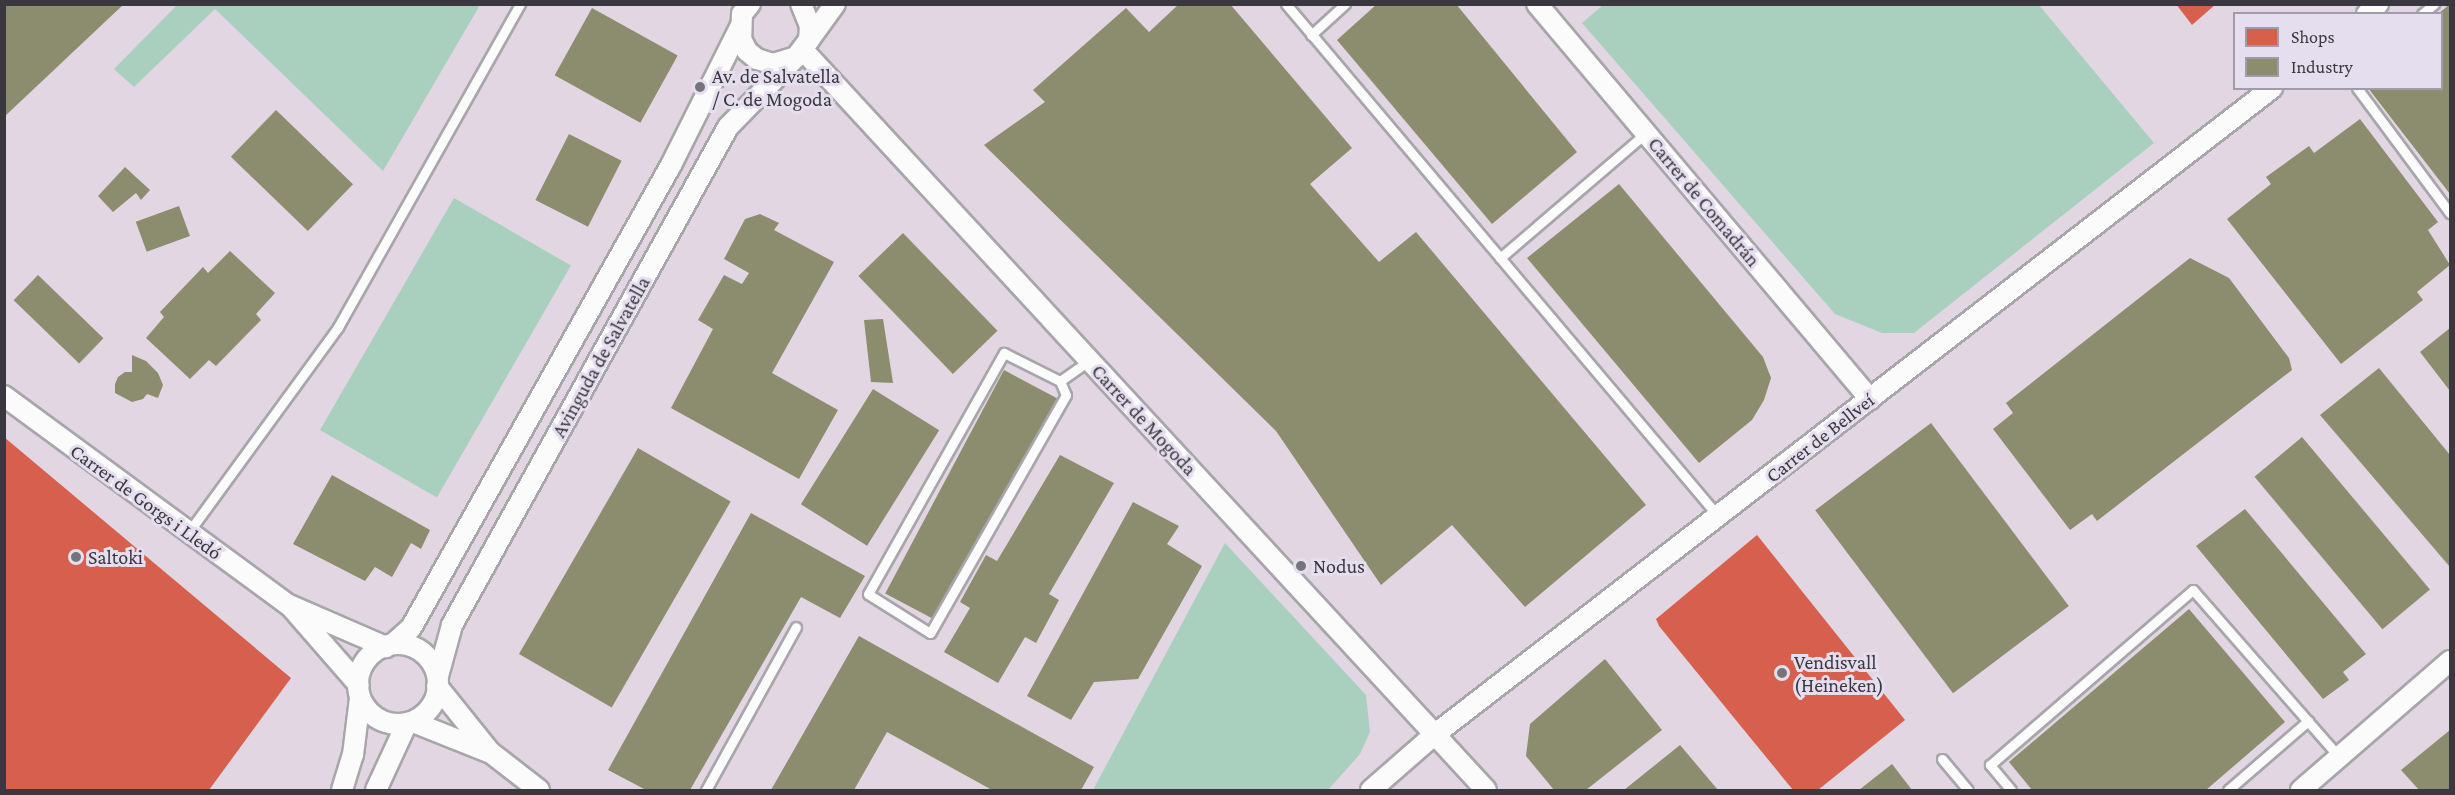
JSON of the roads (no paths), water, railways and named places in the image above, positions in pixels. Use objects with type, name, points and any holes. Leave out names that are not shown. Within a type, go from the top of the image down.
[{"type":"street","name":"Avinguda de Salvatella","points":[[389,645],[411,628],[665,176],[740,27],[742,14],[750,4]]},
{"type":"street","points":[[740,27],[741,39],[747,51],[757,59],[773,64],[803,49],[810,26],[801,4]]},
{"type":"street","name":"Avinguda de Salvatella","points":[[438,681],[452,625],[728,126],[803,49],[836,4]]},
{"type":"street","name":"Carrer de Comadrán","points":[[1537,4],[1870,399]]},
{"type":"street","name":"Carrer de Mogoda","points":[[803,49],[1486,790]]},
{"type":"street","name":"Carrer de Bellveí","points":[[1371,790],[1434,735],[2269,90]]},
{"type":"street","name":"Carrer de Gorgs i Lledó","points":[[4,396],[188,533],[290,605],[389,645]]},
{"type":"street","name":"Carrer de Gorgs i Lledó","points":[[290,605],[359,691]]},
{"type":"street","points":[[342,790],[353,755],[359,675],[366,661],[379,649],[389,645],[408,645],[421,651],[433,664],[438,681],[490,752],[539,790]]},
{"type":"street","points":[[2301,790],[2451,661]]},
{"type":"street","points":[[376,790],[410,722],[432,706],[438,681]]},
{"type":"street","points":[[359,691],[368,711],[382,721],[395,724],[410,722],[490,752]]},
{"type":"lane","points":[[188,533],[338,327],[520,4]]},
{"type":"lane","points":[[1286,4],[1718,516]]},
{"type":"lane","points":[[1311,35],[1345,4]]},
{"type":"lane","points":[[2359,90],[2451,213]]},
{"type":"lane","points":[[1500,258],[1646,133]]},
{"type":"lane","points":[[1004,353],[1060,381],[1066,395],[930,633],[868,594],[1004,353]]},
{"type":"lane","points":[[1060,381],[1089,361]]},
{"type":"lane","points":[[2011,790],[1990,765],[2193,590],[2339,757]]},
{"type":"lane","points":[[706,790],[796,627]]},
{"type":"lane","points":[[2228,790],[2308,721]]},
{"type":"lane","points":[[1942,759],[1968,790]]},
{"type":"place","name":"Av. de Salvatella / C. de Mogoda","points":[[700,87]]},
{"type":"place","name":"Saltoki","points":[[76,557]]},
{"type":"place","name":"Nodus","points":[[1301,566]]},
{"type":"place","name":"Vendisvall (Heineken)","points":[[1782,673]]}]
